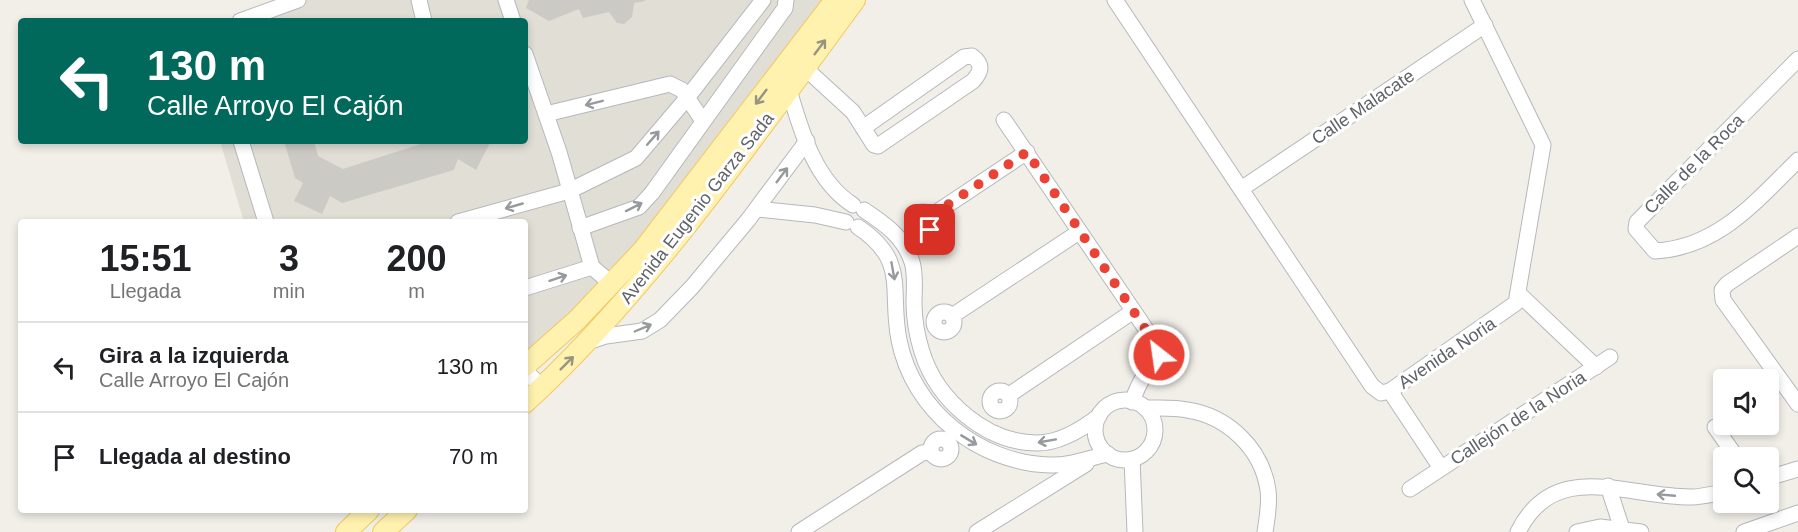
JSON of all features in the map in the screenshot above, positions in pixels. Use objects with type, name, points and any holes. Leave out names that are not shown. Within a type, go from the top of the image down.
[{"type":"main road","name":"Avenida Eugenio Garza Sada","points":[[528,365],[612,284],[675,211],[835,0]]},
{"type":"main road","name":"Avenida Eugenio Garza Sada","points":[[528,401],[588,342],[673,243],[855,0]]},
{"type":"main road","points":[[346,532],[366,513]]},
{"type":"main road","points":[[383,532],[404,513]]},
{"type":"street","points":[[248,18],[298,0]]},
{"type":"street","points":[[419,0],[423,18]]},
{"type":"street","points":[[506,0],[512,18]]},
{"type":"street","points":[[469,219],[569,191],[636,158],[687,98],[764,0]]},
{"type":"street","points":[[580,228],[639,207],[785,8],[786,0]]},
{"type":"street","name":"Avenida Noria","points":[[1117,1],[1372,386],[1381,393],[1390,392],[1516,303],[1544,145],[1472,0]]},
{"type":"street","name":"Calle Malacate","points":[[1241,189],[1485,25]]},
{"type":"street","points":[[805,68],[853,112],[863,128],[874,145],[882,145],[973,81],[979,75],[981,67],[978,61],[972,56],[964,57],[863,128]]},
{"type":"street","name":"Calle de la Roca","points":[[1798,59],[1637,222],[1636,229],[1655,251],[1670,250],[1698,241],[1732,224],[1798,160]]},
{"type":"street","points":[[528,63],[546,114],[592,267],[612,284]]},
{"type":"street","points":[[546,114],[670,84],[682,90],[703,121]]},
{"type":"street","points":[[789,90],[818,167],[836,193],[887,225],[907,252],[913,264],[915,328],[923,356],[935,381],[952,404],[972,421],[1006,437],[1037,443],[1059,439],[1081,430],[1099,416],[1108,405],[1118,401],[1187,409],[1206,414],[1234,430],[1261,465],[1268,490],[1265,532]]},
{"type":"street","points":[[1004,120],[1158,348],[1159,355],[1141,380],[1139,405],[1155,425],[1155,434],[1145,453],[1132,459],[1122,460],[1108,454],[1096,437],[1099,416]]},
{"type":"street","points":[[588,342],[618,333],[642,332],[660,320],[692,287],[757,209],[807,141]]},
{"type":"street","points":[[242,144],[265,219]]},
{"type":"street","points":[[931,216],[1027,152]]},
{"type":"street","points":[[825,218],[837,207],[836,193]]},
{"type":"street","points":[[757,209],[825,218],[852,225],[881,246],[891,260],[895,275],[894,303],[900,342],[911,375],[928,404],[948,426],[974,443],[1034,464],[1052,465],[1091,460],[1108,454]]},
{"type":"street","points":[[952,316],[1079,232]]},
{"type":"street","points":[[1798,236],[1727,284],[1722,290],[1723,300],[1798,404]]},
{"type":"street","points":[[528,287],[592,267]]},
{"type":"street","name":"Callejón de la Noria","points":[[1518,293],[1596,367]]},
{"type":"street","points":[[1009,395],[1132,312]]},
{"type":"street","name":"Callejón de la Noria","points":[[1410,489],[1610,357]]},
{"type":"street","points":[[528,372],[542,388]]},
{"type":"street","name":"Callejón de la Noria","points":[[1390,392],[1441,468]]},
{"type":"street","points":[[799,532],[922,453],[931,452]]},
{"type":"street","points":[[1132,459],[1135,532]]},
{"type":"street","points":[[977,532],[1091,460]]},
{"type":"street","points":[[1034,464],[1043,477],[1044,485],[1041,493]]},
{"type":"street","points":[[1779,475],[1798,469]]},
{"type":"street","points":[[1518,532],[1526,515],[1556,492],[1572,487],[1608,486],[1693,497],[1713,494]]},
{"type":"street","points":[[1608,486],[1622,529]]},
{"type":"street","points":[[1744,532],[1778,526],[1798,513]]},
{"type":"street","points":[[1579,532],[1600,527],[1641,532]]},
{"type":"shaded area","points":[[292,0],[829,0],[603,289],[528,355],[528,219],[243,219],[221,144],[528,144],[528,18],[245,18]]},
{"type":"building","points":[[529,0],[645,1],[634,3],[632,17],[624,24],[617,23],[609,12],[583,18],[579,9],[549,21],[526,8]]},
{"type":"building","points":[[285,144],[315,144],[318,156],[343,169],[421,144],[489,144],[476,170],[458,159],[454,170],[342,203],[330,196],[322,214],[294,201],[303,183],[295,178]]},
{"type":"route","points":[[930,230],[933,223],[931,216],[1027,152],[1158,348],[1159,355]]}]
